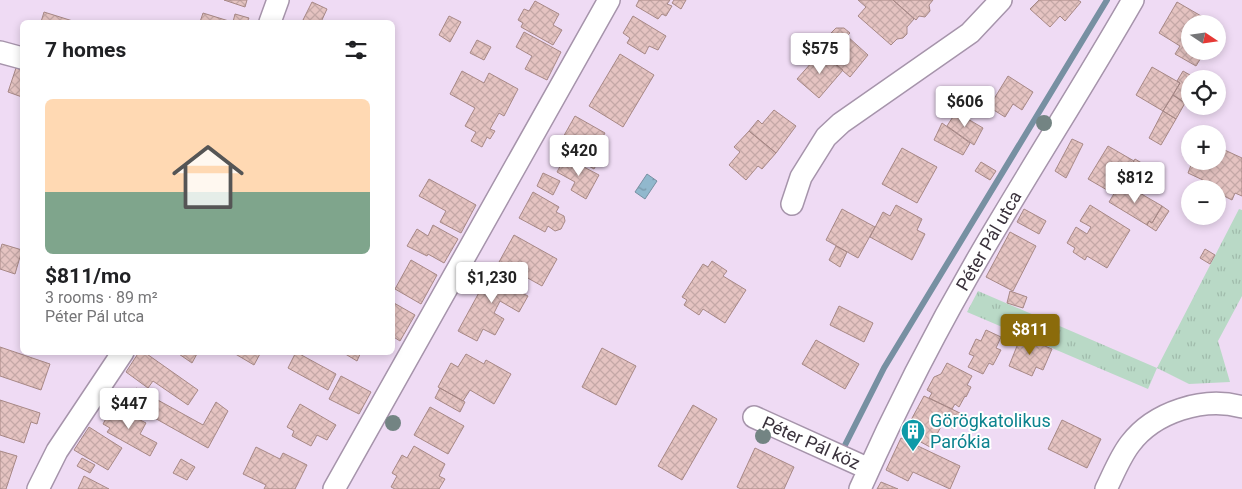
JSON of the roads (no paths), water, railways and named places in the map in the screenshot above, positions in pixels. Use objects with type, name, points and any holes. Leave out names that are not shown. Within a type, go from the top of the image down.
[{"type":"street","points":[[271,20],[278,0]]},
{"type":"street","points":[[334,489],[609,0]]},
{"type":"street","points":[[792,204],[801,177],[826,137],[841,123],[970,33],[1001,0]]},
{"type":"street","name":"Péter Pál utca","points":[[860,489],[898,407],[941,323],[1133,0]]},
{"type":"street","points":[[0,52],[20,57]]},
{"type":"street","points":[[38,489],[57,451],[121,355]]},
{"type":"street","points":[[1106,489],[1129,445],[1144,428],[1165,416],[1187,407],[1232,404],[1242,407]]},
{"type":"street","name":"Péter Pál köz","points":[[754,417],[869,469]]},
{"type":"water","points":[[647,174],[657,181],[645,199],[635,192]]},
{"type":"waterway","points":[[842,451],[884,368],[1107,0]]},
{"type":"place","name":"Görögkatolikus Parókia","points":[[913,452]]}]
